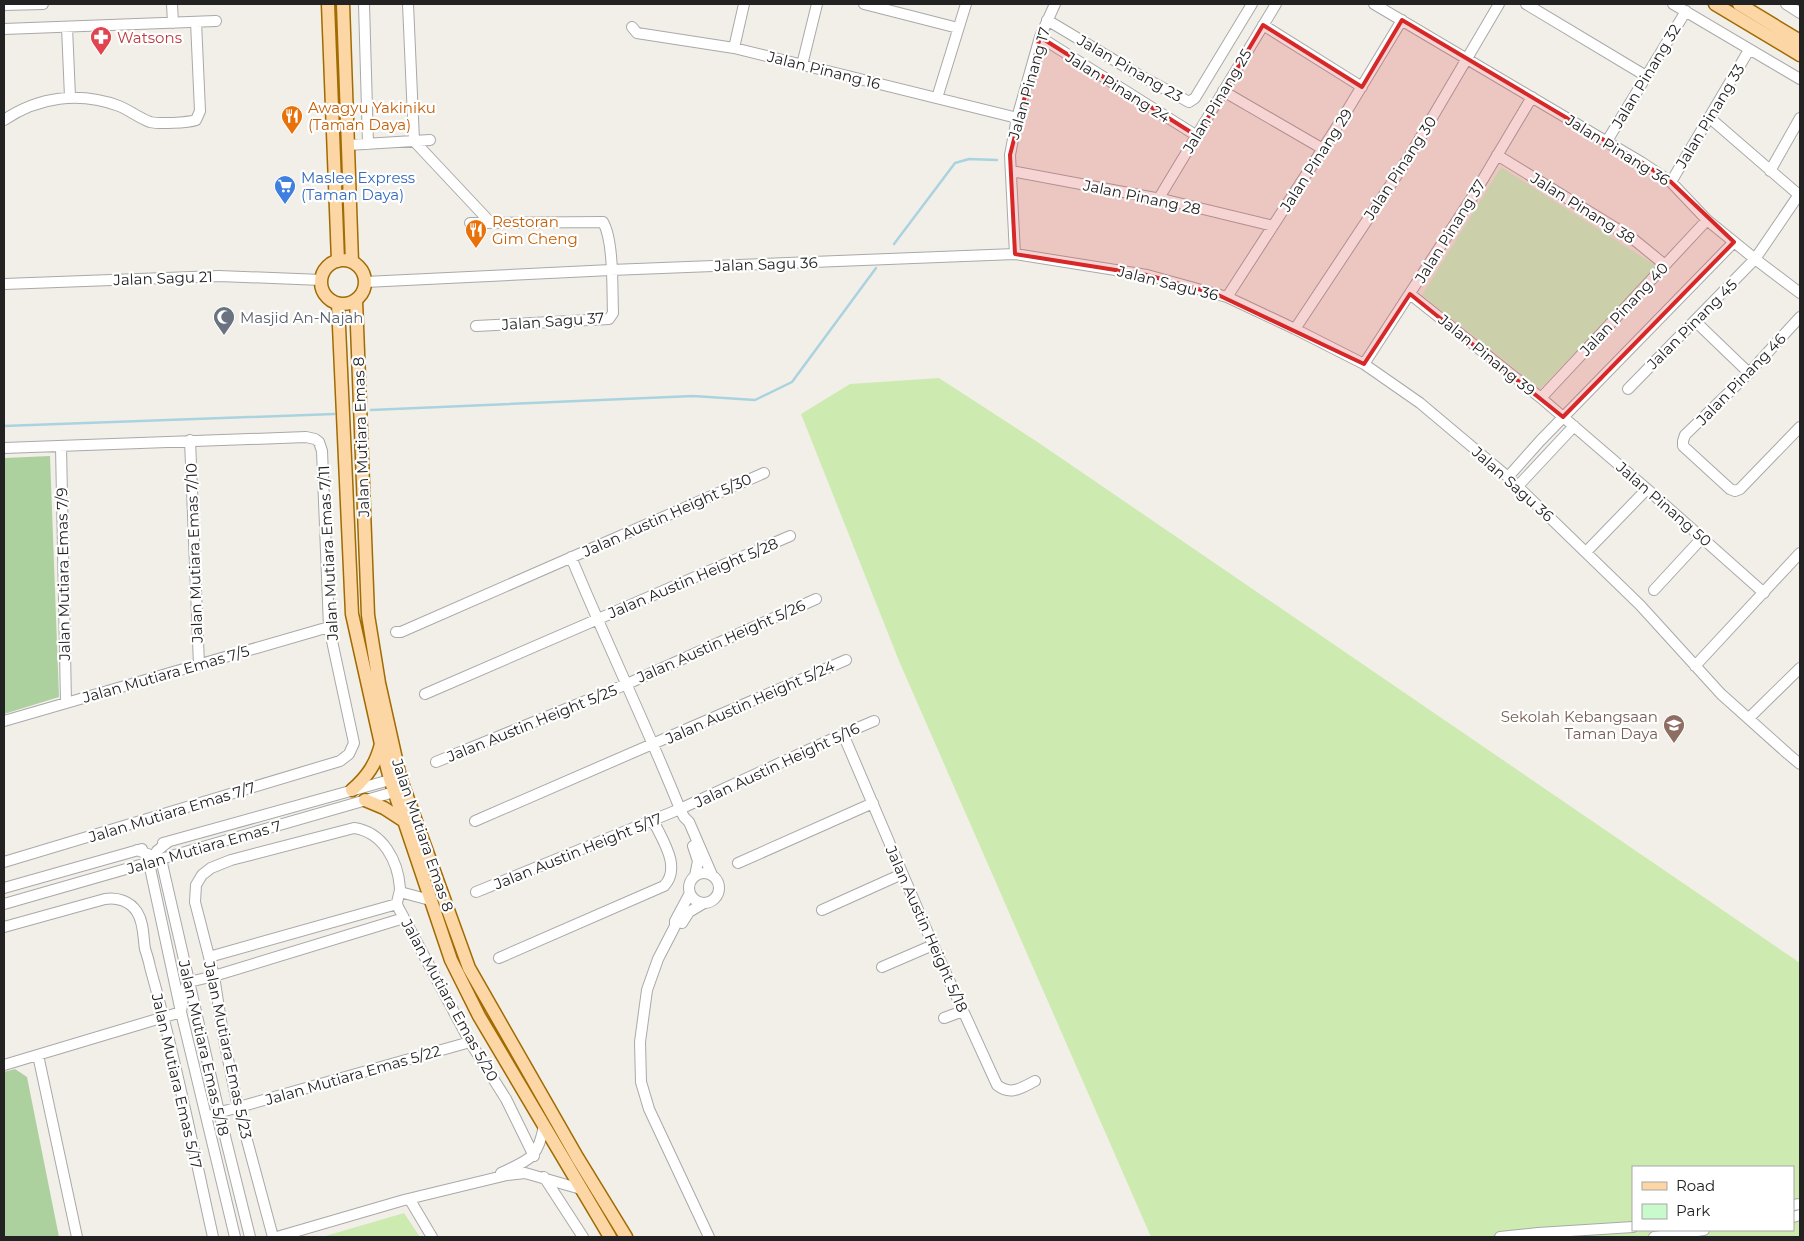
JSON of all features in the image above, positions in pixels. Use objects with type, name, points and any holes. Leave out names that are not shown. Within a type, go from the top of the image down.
[{"type":"main road","points":[[328,4],[338,261]]},
{"type":"main road","points":[[343,4],[352,262]]},
{"type":"main road","points":[[1715,4],[1800,55]]},
{"type":"main road","points":[[1739,4],[1800,41]]},
{"type":"main road","points":[[338,261],[352,262],[362,270],[365,282],[364,289],[356,300],[345,304],[338,304],[327,298],[322,280],[327,268],[338,261]]},
{"type":"main road","name":"Jalan Mutiara Emas 8","points":[[356,300],[368,615],[404,821],[451,960],[479,1016],[610,1237]]},
{"type":"main road","name":"Jalan Mutiara Emas 8","points":[[338,304],[352,614],[381,744],[469,968],[577,1157],[626,1237]]},
{"type":"main road","points":[[352,790],[371,770],[378,756],[381,744]]},
{"type":"main road","points":[[365,800],[384,808],[404,821]]},
{"type":"street","points":[[4,5],[43,4]]},
{"type":"street","points":[[172,4],[173,23]]},
{"type":"street","points":[[364,4],[368,144]]},
{"type":"street","points":[[408,4],[414,141],[490,222]]},
{"type":"street","points":[[734,48],[744,4]]},
{"type":"street","points":[[802,65],[816,4]]},
{"type":"street","points":[[864,4],[958,28]]},
{"type":"street","points":[[937,98],[966,4]]},
{"type":"street","name":"Jalan Pinang 17","points":[[1015,254],[1010,154],[1017,118],[1040,37],[1055,4]]},
{"type":"street","name":"Jalan Pinang 23","points":[[1047,20],[1139,75],[1189,102],[1195,98],[1252,4]]},
{"type":"street","name":"Jalan Pinang 25","points":[[1159,198],[1276,4]]},
{"type":"street","name":"Jalan Pinang 36","points":[[1374,4],[1607,141],[1671,182],[1707,220],[1800,293]]},
{"type":"street","name":"Jalan Pinang 30","points":[[1295,328],[1409,157],[1499,4]]},
{"type":"street","points":[[1526,4],[1646,76]]},
{"type":"street","points":[[1673,4],[1800,79]]},
{"type":"street","points":[[1787,4],[1800,13]]},
{"type":"street","name":"Jalan Pinang 32","points":[[1607,141],[1686,11]]},
{"type":"street","name":"Jalan Pinang 29","points":[[1227,297],[1323,149],[1402,20]]},
{"type":"street","points":[[4,30],[216,21]]},
{"type":"street","points":[[4,120],[34,104],[70,97],[83,97],[110,103],[154,122],[196,120],[200,111],[196,22]]},
{"type":"street","points":[[1263,25],[1362,87]]},
{"type":"street","points":[[67,27],[70,97]]},
{"type":"street","name":"Jalan Pinang 16","points":[[632,27],[637,33],[734,48],[1017,118]]},
{"type":"street","name":"Jalan Pinang 24","points":[[1040,37],[1197,136]]},
{"type":"street","name":"Jalan Pinang 33","points":[[1671,182],[1749,50]]},
{"type":"street","points":[[1223,91],[1323,149]]},
{"type":"street","name":"Jalan Pinang 37","points":[[1364,364],[1410,294],[1532,97]]},
{"type":"street","points":[[1710,118],[1799,194]]},
{"type":"street","points":[[1770,171],[1800,118]]},
{"type":"street","points":[[348,146],[430,140]]},
{"type":"street","name":"Jalan Pinang 38","points":[[1497,155],[1632,238],[1665,265]]},
{"type":"street","name":"Jalan Pinang 28","points":[[1011,171],[1159,198],[1273,226]]},
{"type":"street","name":"Jalan Pinang 45","points":[[1628,389],[1755,259],[1799,194]]},
{"type":"street","name":"Jalan Pinang 40","points":[[1541,398],[1707,220]]},
{"type":"street","points":[[470,223],[603,222],[610,245],[611,270]]},
{"type":"street","points":[[1508,477],[1563,417],[1734,242]]},
{"type":"street","name":"Jalan Sagu 36","points":[[365,282],[1015,254],[1147,275],[1227,297],[1295,328],[1364,364],[1420,403],[1518,486],[1640,605],[1721,694],[1799,762]]},
{"type":"street","name":"Jalan Sagu 37","points":[[476,326],[609,319],[613,313],[611,270]]},
{"type":"street","name":"Jalan Sagu 21","points":[[4,284],[219,276],[322,280]]},
{"type":"street","name":"Jalan Pinang 39","points":[[1410,294],[1563,417]]},
{"type":"street","name":"Jalan Pinang 46","points":[[1800,317],[1749,373],[1682,441],[1684,446],[1730,489],[1735,491],[1740,489],[1800,426]]},
{"type":"street","points":[[1695,321],[1749,373]]},
{"type":"street","name":"Jalan Pinang 50","points":[[1563,417],[1764,593]]},
{"type":"street","points":[[1518,486],[1574,426]]},
{"type":"street","name":"Jalan Mutiara Emas 7/11","points":[[190,440],[311,437],[319,442],[322,456],[329,628],[353,737],[352,748],[346,758],[340,761]]},
{"type":"street","points":[[4,448],[190,440]]},
{"type":"street","name":"Jalan Mutiara Emas 7/10","points":[[190,440],[199,665]]},
{"type":"street","name":"Jalan Mutiara Emas 7/9","points":[[61,446],[66,703]]},
{"type":"street","name":"Jalan Austin Height 5/30","points":[[396,632],[401,632],[764,473]]},
{"type":"street","points":[[1586,552],[1647,489]]},
{"type":"street","name":"Jalan Austin Height 5/28","points":[[425,694],[790,536]]},
{"type":"street","points":[[1654,590],[1702,538]]},
{"type":"street","points":[[1695,666],[1800,553]]},
{"type":"street","points":[[571,558],[596,619],[654,745],[682,813],[684,825],[698,861],[695,876],[690,883],[690,893],[658,959],[647,990],[640,1042],[641,1082],[649,1109],[709,1237]]},
{"type":"street","name":"Jalan Austin Height 5/26","points":[[627,684],[816,599]]},
{"type":"street","name":"Jalan Mutiara Emas 7/5","points":[[4,721],[329,628]]},
{"type":"street","name":"Jalan Austin Height 5/24","points":[[476,821],[846,660]]},
{"type":"street","points":[[1749,718],[1800,668]]},
{"type":"street","name":"Jalan Austin Height 5/25","points":[[436,762],[627,684]]},
{"type":"street","name":"Jalan Austin Height 5/16","points":[[682,813],[843,734],[874,721]]},
{"type":"street","name":"Jalan Austin Height 5/18","points":[[843,734],[933,945],[998,1085],[1004,1090],[1014,1091],[1035,1081]]},
{"type":"street","name":"Jalan Mutiara Emas 7/7","points":[[4,862],[340,761]]},
{"type":"street","name":"Jalan Mutiara Emas 7","points":[[4,888],[352,790],[397,784]]},
{"type":"street","name":"Jalan Mutiara Emas 7","points":[[4,904],[154,859],[365,800],[397,784]]},
{"type":"street","points":[[738,863],[873,803]]},
{"type":"street","points":[[675,926],[681,924],[689,912],[713,900],[718,892],[718,882],[712,875],[689,822],[682,813]]},
{"type":"street","name":"Jalan Austin Height 5/17","points":[[476,892],[652,820],[682,813]]},
{"type":"street","points":[[499,958],[664,886],[669,880],[672,866],[670,857],[652,820]]},
{"type":"street","name":"Jalan Mutiara Emas 5/20","points":[[211,868],[230,860],[354,828],[364,829],[375,835],[385,847],[394,863],[400,892],[397,904],[470,1042],[506,1099],[534,1156]]},
{"type":"street","points":[[137,850],[154,859],[168,842]]},
{"type":"street","name":"Jalan Mutiara Emas 5/18","points":[[154,859],[189,982],[250,1237]]},
{"type":"street","name":"Jalan Mutiara Emas 5/18","points":[[154,859],[181,1012],[235,1237]]},
{"type":"street","name":"Jalan Mutiara Emas 5/23","points":[[211,868],[199,880],[194,896],[214,976],[224,1040],[238,1107],[273,1237]]},
{"type":"street","points":[[695,876],[704,873],[712,875]]},
{"type":"street","points":[[822,910],[902,874]]},
{"type":"street","points":[[400,892],[430,900]]},
{"type":"street","points":[[690,893],[695,900],[704,903]]},
{"type":"street","name":"Jalan Mutiara Emas 5/17","points":[[4,928],[112,898],[122,900],[134,908],[142,924],[146,949],[164,1017],[213,1237]]},
{"type":"street","points":[[209,957],[397,904]]},
{"type":"street","points":[[4,1065],[181,1012],[184,990],[189,982],[404,918]]},
{"type":"street","points":[[882,967],[933,945]]},
{"type":"street","points":[[944,1018],[963,1011]]},
{"type":"street","name":"Jalan Mutiara Emas 5/22","points":[[206,1116],[470,1042]]},
{"type":"street","points":[[38,1055],[77,1237]]},
{"type":"street","points":[[491,1178],[534,1156],[541,1142],[544,1125]]},
{"type":"street","points":[[278,1237],[491,1178],[525,1173],[581,1189]]},
{"type":"street","points":[[544,1177],[583,1237]]},
{"type":"street","points":[[410,1200],[432,1237]]},
{"type":"street","points":[[1500,1237],[1632,1227]]},
{"type":"street","points":[[1654,1237],[1697,1231]]},
{"type":"highlighted area","points":[[1402,20],[1641,162],[1671,182],[1734,242],[1563,417],[1410,294],[1364,364],[1216,294],[1147,275],[1015,254],[1010,155],[1040,37],[1197,136],[1263,25],[1362,87]]},
{"type":"green space","points":[[1501,167],[1658,267],[1540,389],[1422,295]]},
{"type":"green space","points":[[939,378],[1039,443],[1800,963],[1800,1237],[1151,1237],[899,661],[801,414],[850,384]]},
{"type":"green space","points":[[50,456],[59,697],[4,714],[4,458]]},
{"type":"green space","points":[[15,1069],[27,1077],[59,1237],[4,1237],[4,1072]]},
{"type":"green space","points":[[404,1213],[420,1237],[322,1237]]},
{"type":"waterway","points":[[894,244],[955,163],[969,159],[997,160]]},
{"type":"waterway","points":[[371,410],[693,396],[755,400],[792,382],[876,268]]},
{"type":"waterway","points":[[4,426],[334,414]]},
{"type":"place","name":"Watsons","points":[[101,56]]},
{"type":"place","name":"Awagyu Yakiniku (Taman Daya)","points":[[292,135]]},
{"type":"place","name":"Maslee Express (Taman Daya)","points":[[285,205]]},
{"type":"place","name":"Restoran Gim Cheng","points":[[476,249]]},
{"type":"place","name":"Masjid An-Najah","points":[[224,336]]},
{"type":"place","name":"Sekolah Kebangsaan Taman Daya","points":[[1674,744]]}]
